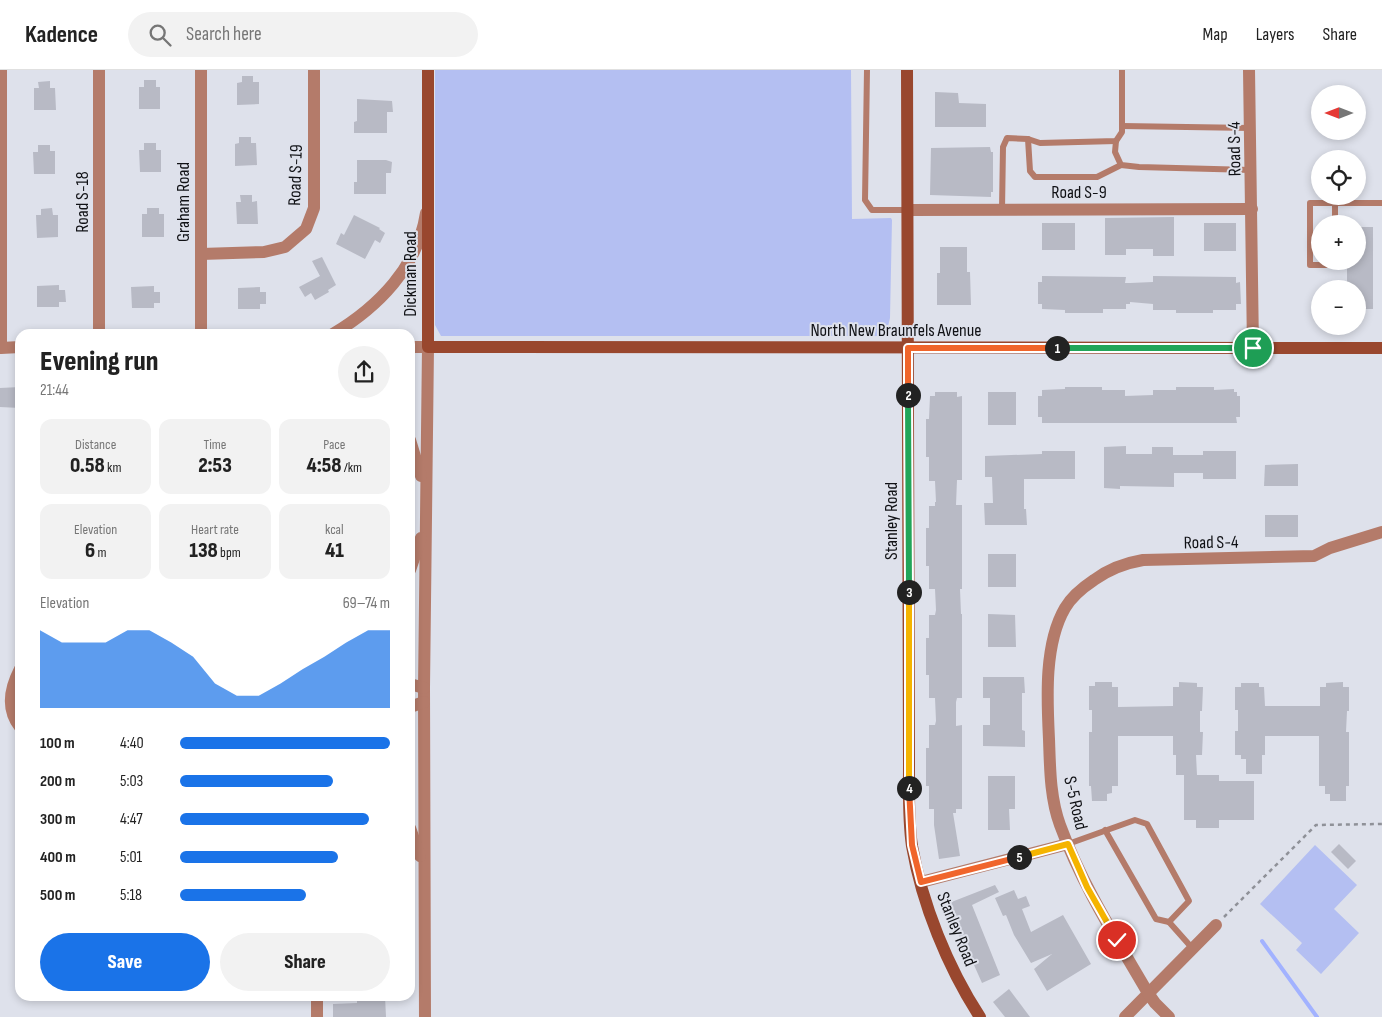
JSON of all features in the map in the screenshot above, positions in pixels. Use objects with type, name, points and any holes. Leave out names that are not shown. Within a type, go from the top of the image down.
[{"type":"street","points":[[1,70],[0,348],[15,348]]},
{"type":"street","name":"Road S-18","points":[[99,70],[99,329]]},
{"type":"street","name":"Graham Road","points":[[201,70],[201,329]]},
{"type":"street","name":"Road S-19","points":[[201,254],[264,252],[285,246],[306,229],[314,208],[314,70]]},
{"type":"street","name":"Dickman Road","points":[[428,70],[428,347]]},
{"type":"street","name":"Stanley Road","points":[[906,70],[909,802],[912,845],[921,882],[934,921],[953,969],[980,1017]]},
{"type":"street","name":"Road S-4","points":[[1249,70],[1253,348]]},
{"type":"street","name":"Dickman Road","points":[[340,329],[371,308],[398,278],[415,249],[428,201]]},
{"type":"street","name":"Road S-9","points":[[907,210],[1252,209]]},
{"type":"street","name":"North New Braunfels Avenue","points":[[415,347],[1382,348]]},
{"type":"street","points":[[425,1017],[424,688],[428,347]]},
{"type":"street","points":[[415,454],[426,494]]},
{"type":"street","points":[[415,557],[426,521]]},
{"type":"street","name":"Road S-4","points":[[1059,619],[1075,594],[1086,585],[1105,572],[1131,562],[1143,560],[1314,556],[1330,548],[1382,532]]},
{"type":"street","name":"S-5 Road","points":[[921,882],[1068,844],[1059,823],[1054,799],[1050,770],[1048,724],[1049,666],[1059,619]]},
{"type":"street","points":[[15,678],[9,701],[15,721]]},
{"type":"street","points":[[415,685],[424,688]]},
{"type":"street","points":[[415,705],[424,702]]},
{"type":"street","points":[[415,840],[424,870]]},
{"type":"street","points":[[1068,844],[1087,887],[1148,993],[1168,1017]]},
{"type":"street","points":[[1125,1017],[1216,925]]},
{"type":"street","points":[[316,1001],[317,1017]]},
{"type":"lane","points":[[867,70],[865,200],[872,210],[907,210]]},
{"type":"lane","points":[[1121,165],[1115,152],[1116,141],[1122,132],[1122,70]]},
{"type":"lane","points":[[1122,126],[1250,128]]},
{"type":"lane","points":[[1002,210],[1003,147],[1007,138],[1028,139],[1040,143],[1116,141]]},
{"type":"lane","points":[[1028,139],[1030,171],[1035,177],[1097,177],[1121,165],[1251,170]]},
{"type":"lane","points":[[1311,203],[1311,265]]},
{"type":"lane","points":[[1366,204],[1382,204]]},
{"type":"lane","points":[[1068,844],[1135,820],[1147,824],[1189,901],[1169,922]]},
{"type":"lane","points":[[1105,830],[1156,919],[1169,922],[1193,949]]},
{"type":"path","points":[[1216,925],[1316,826],[1382,824]]},
{"type":"shaded area","points":[[435,70],[851,70],[852,219],[891,218],[892,220],[889,324],[883,333],[877,336],[441,336],[435,325]]},
{"type":"shaded area","points":[[1315,845],[1357,885],[1334,909],[1359,933],[1321,974],[1296,950],[1302,943],[1260,904]]},
{"type":"building","points":[[242,76],[253,76],[253,82],[259,82],[259,104],[237,105],[237,83],[242,82]]},
{"type":"building","points":[[144,80],[156,80],[156,87],[160,87],[160,109],[139,109],[139,87],[144,87]]},
{"type":"building","points":[[50,81],[50,88],[55,88],[56,110],[34,110],[34,88],[39,88],[38,82]]},
{"type":"building","points":[[935,92],[958,93],[959,103],[986,104],[986,127],[935,127]]},
{"type":"building","points":[[357,99],[392,101],[393,112],[387,112],[387,133],[354,133],[354,122],[357,121]]},
{"type":"building","points":[[239,137],[251,137],[251,143],[256,143],[257,165],[235,166],[235,144],[239,143]]},
{"type":"building","points":[[144,143],[156,143],[156,150],[161,150],[161,172],[140,172],[139,150],[144,150]]},
{"type":"building","points":[[38,145],[50,145],[50,151],[55,151],[55,174],[34,174],[33,152],[38,152]]},
{"type":"building","points":[[990,147],[991,152],[993,152],[993,192],[991,192],[991,197],[930,195],[931,148]]},
{"type":"building","points":[[357,160],[386,160],[392,162],[391,173],[386,173],[386,194],[354,194],[354,182],[357,182]]},
{"type":"building","points":[[240,195],[252,195],[252,202],[257,201],[258,224],[237,224],[236,202],[241,202]]},
{"type":"building","points":[[52,208],[53,215],[58,215],[58,237],[37,238],[36,215],[41,215],[41,209]]},
{"type":"building","points":[[147,208],[159,208],[159,214],[164,214],[164,237],[142,237],[142,214],[147,214]]},
{"type":"building","points":[[354,215],[380,228],[385,233],[380,243],[375,240],[365,259],[336,244],[341,233],[344,235]]},
{"type":"building","points":[[1174,217],[1174,256],[1153,256],[1153,249],[1126,249],[1126,255],[1105,255],[1105,218]]},
{"type":"building","points":[[1042,223],[1075,223],[1075,250],[1042,250]]},
{"type":"building","points":[[1204,223],[1236,223],[1236,251],[1204,251]]},
{"type":"building","points":[[1366,227],[1373,227],[1373,309],[1366,309],[1366,280],[1347,280],[1347,270],[1366,270]]},
{"type":"building","points":[[940,247],[967,247],[967,272],[970,272],[971,305],[937,305],[937,273],[940,273]]},
{"type":"building","points":[[322,257],[336,285],[328,290],[329,292],[315,300],[311,293],[305,297],[299,287],[320,276],[312,261]]},
{"type":"building","points":[[1042,276],[1126,277],[1125,283],[1153,282],[1153,276],[1236,277],[1236,283],[1240,282],[1241,304],[1236,304],[1236,310],[1213,310],[1213,313],[1176,313],[1176,310],[1153,310],[1153,304],[1130,302],[1130,304],[1126,304],[1126,309],[1103,309],[1103,313],[1065,313],[1065,310],[1042,309],[1042,304],[1038,304],[1038,282],[1042,282]]},
{"type":"building","points":[[59,285],[59,290],[65,290],[66,302],[59,302],[59,307],[37,307],[37,286]]},
{"type":"building","points":[[154,286],[154,292],[160,292],[160,303],[154,303],[154,308],[132,308],[131,287]]},
{"type":"building","points":[[260,287],[260,292],[266,292],[266,304],[260,304],[260,309],[238,309],[238,288]]},
{"type":"building","points":[[15,387],[15,408],[0,407],[0,388]]},
{"type":"building","points":[[1065,387],[1102,387],[1102,390],[1125,390],[1125,396],[1153,395],[1153,390],[1176,390],[1176,387],[1214,387],[1214,390],[1234,389],[1234,392],[1237,392],[1237,396],[1240,396],[1240,417],[1236,417],[1237,423],[1042,423],[1042,417],[1038,417],[1038,396],[1042,396],[1042,390],[1065,389]]},
{"type":"building","points":[[935,392],[957,392],[957,397],[962,396],[962,480],[957,480],[956,505],[962,505],[962,589],[960,589],[962,614],[962,698],[957,698],[956,702],[956,726],[962,725],[962,809],[956,809],[956,813],[953,813],[960,856],[939,859],[934,825],[934,809],[929,809],[929,786],[926,786],[926,748],[929,748],[929,725],[935,725],[936,721],[935,698],[929,698],[929,675],[926,675],[926,638],[929,638],[929,615],[935,615],[936,610],[935,589],[929,589],[929,566],[926,566],[926,528],[929,528],[929,506],[935,506],[936,502],[935,481],[929,481],[929,457],[926,457],[926,419],[929,419],[930,396],[935,396]]},
{"type":"building","points":[[988,392],[1016,392],[1016,425],[988,425]]},
{"type":"building","points":[[1126,446],[1126,454],[1152,454],[1152,447],[1173,447],[1173,455],[1203,455],[1203,451],[1236,451],[1236,479],[1203,479],[1203,473],[1174,473],[1174,487],[1120,486],[1120,489],[1104,488],[1104,447]]},
{"type":"building","points":[[1042,451],[1075,451],[1075,479],[1024,479],[1024,509],[1026,509],[1027,525],[985,525],[984,503],[993,503],[992,477],[985,477],[985,456],[1042,454]]},
{"type":"building","points":[[1298,464],[1298,486],[1264,486],[1265,465]]},
{"type":"building","points":[[1265,515],[1298,515],[1298,537],[1265,537]]},
{"type":"building","points":[[988,554],[1016,554],[1016,587],[988,587]]},
{"type":"building","points":[[988,614],[1015,615],[1016,647],[988,647]]},
{"type":"building","points":[[983,677],[1024,677],[1025,693],[1022,693],[1022,730],[1025,731],[1025,747],[983,746],[983,725],[990,725],[990,698],[983,698]]},
{"type":"building","points":[[1095,682],[1112,682],[1112,687],[1118,687],[1118,707],[1173,706],[1173,687],[1179,687],[1179,682],[1197,683],[1197,687],[1203,687],[1202,711],[1200,711],[1200,732],[1203,732],[1202,755],[1196,755],[1197,775],[1219,775],[1219,781],[1254,781],[1254,820],[1219,820],[1219,828],[1196,828],[1196,820],[1184,820],[1184,775],[1176,775],[1176,755],[1173,755],[1173,736],[1118,736],[1118,786],[1112,786],[1112,793],[1107,794],[1107,801],[1092,801],[1091,786],[1089,786],[1089,732],[1092,732],[1092,710],[1089,710],[1089,686],[1095,686]]},
{"type":"building","points":[[1343,682],[1343,687],[1349,687],[1349,711],[1347,711],[1346,732],[1349,732],[1349,786],[1346,786],[1346,801],[1330,801],[1330,794],[1325,794],[1325,786],[1319,786],[1319,736],[1265,736],[1262,774],[1246,774],[1246,759],[1241,759],[1241,755],[1235,755],[1235,731],[1238,731],[1238,710],[1235,710],[1235,687],[1241,687],[1241,683],[1259,683],[1259,687],[1264,687],[1265,706],[1320,706],[1320,687],[1326,687],[1326,683]]},
{"type":"building","points":[[988,776],[1015,776],[1015,809],[1009,809],[1010,830],[988,830]]},
{"type":"building","points":[[1339,844],[1356,861],[1348,869],[1331,852]]},
{"type":"building","points":[[995,885],[999,892],[972,905],[1000,975],[982,983],[958,933],[961,931],[949,903]]},
{"type":"building","points":[[1014,890],[1018,899],[1026,896],[1030,906],[1022,909],[1031,932],[1063,915],[1091,964],[1047,991],[1034,969],[1052,954],[1031,963],[1014,935],[1006,915],[1003,916],[995,898]]},
{"type":"building","points":[[1009,989],[1030,1017],[1005,1017],[993,1002]]},
{"type":"building","points":[[357,1001],[385,1001],[386,1017],[333,1017],[333,1004],[357,1003]]},
{"type":"waterway","points":[[1262,941],[1317,1017]]},
{"type":"route","points":[[1117,940],[1087,887],[1068,844],[921,882],[912,845],[910,811],[908,348],[1253,348]]}]
